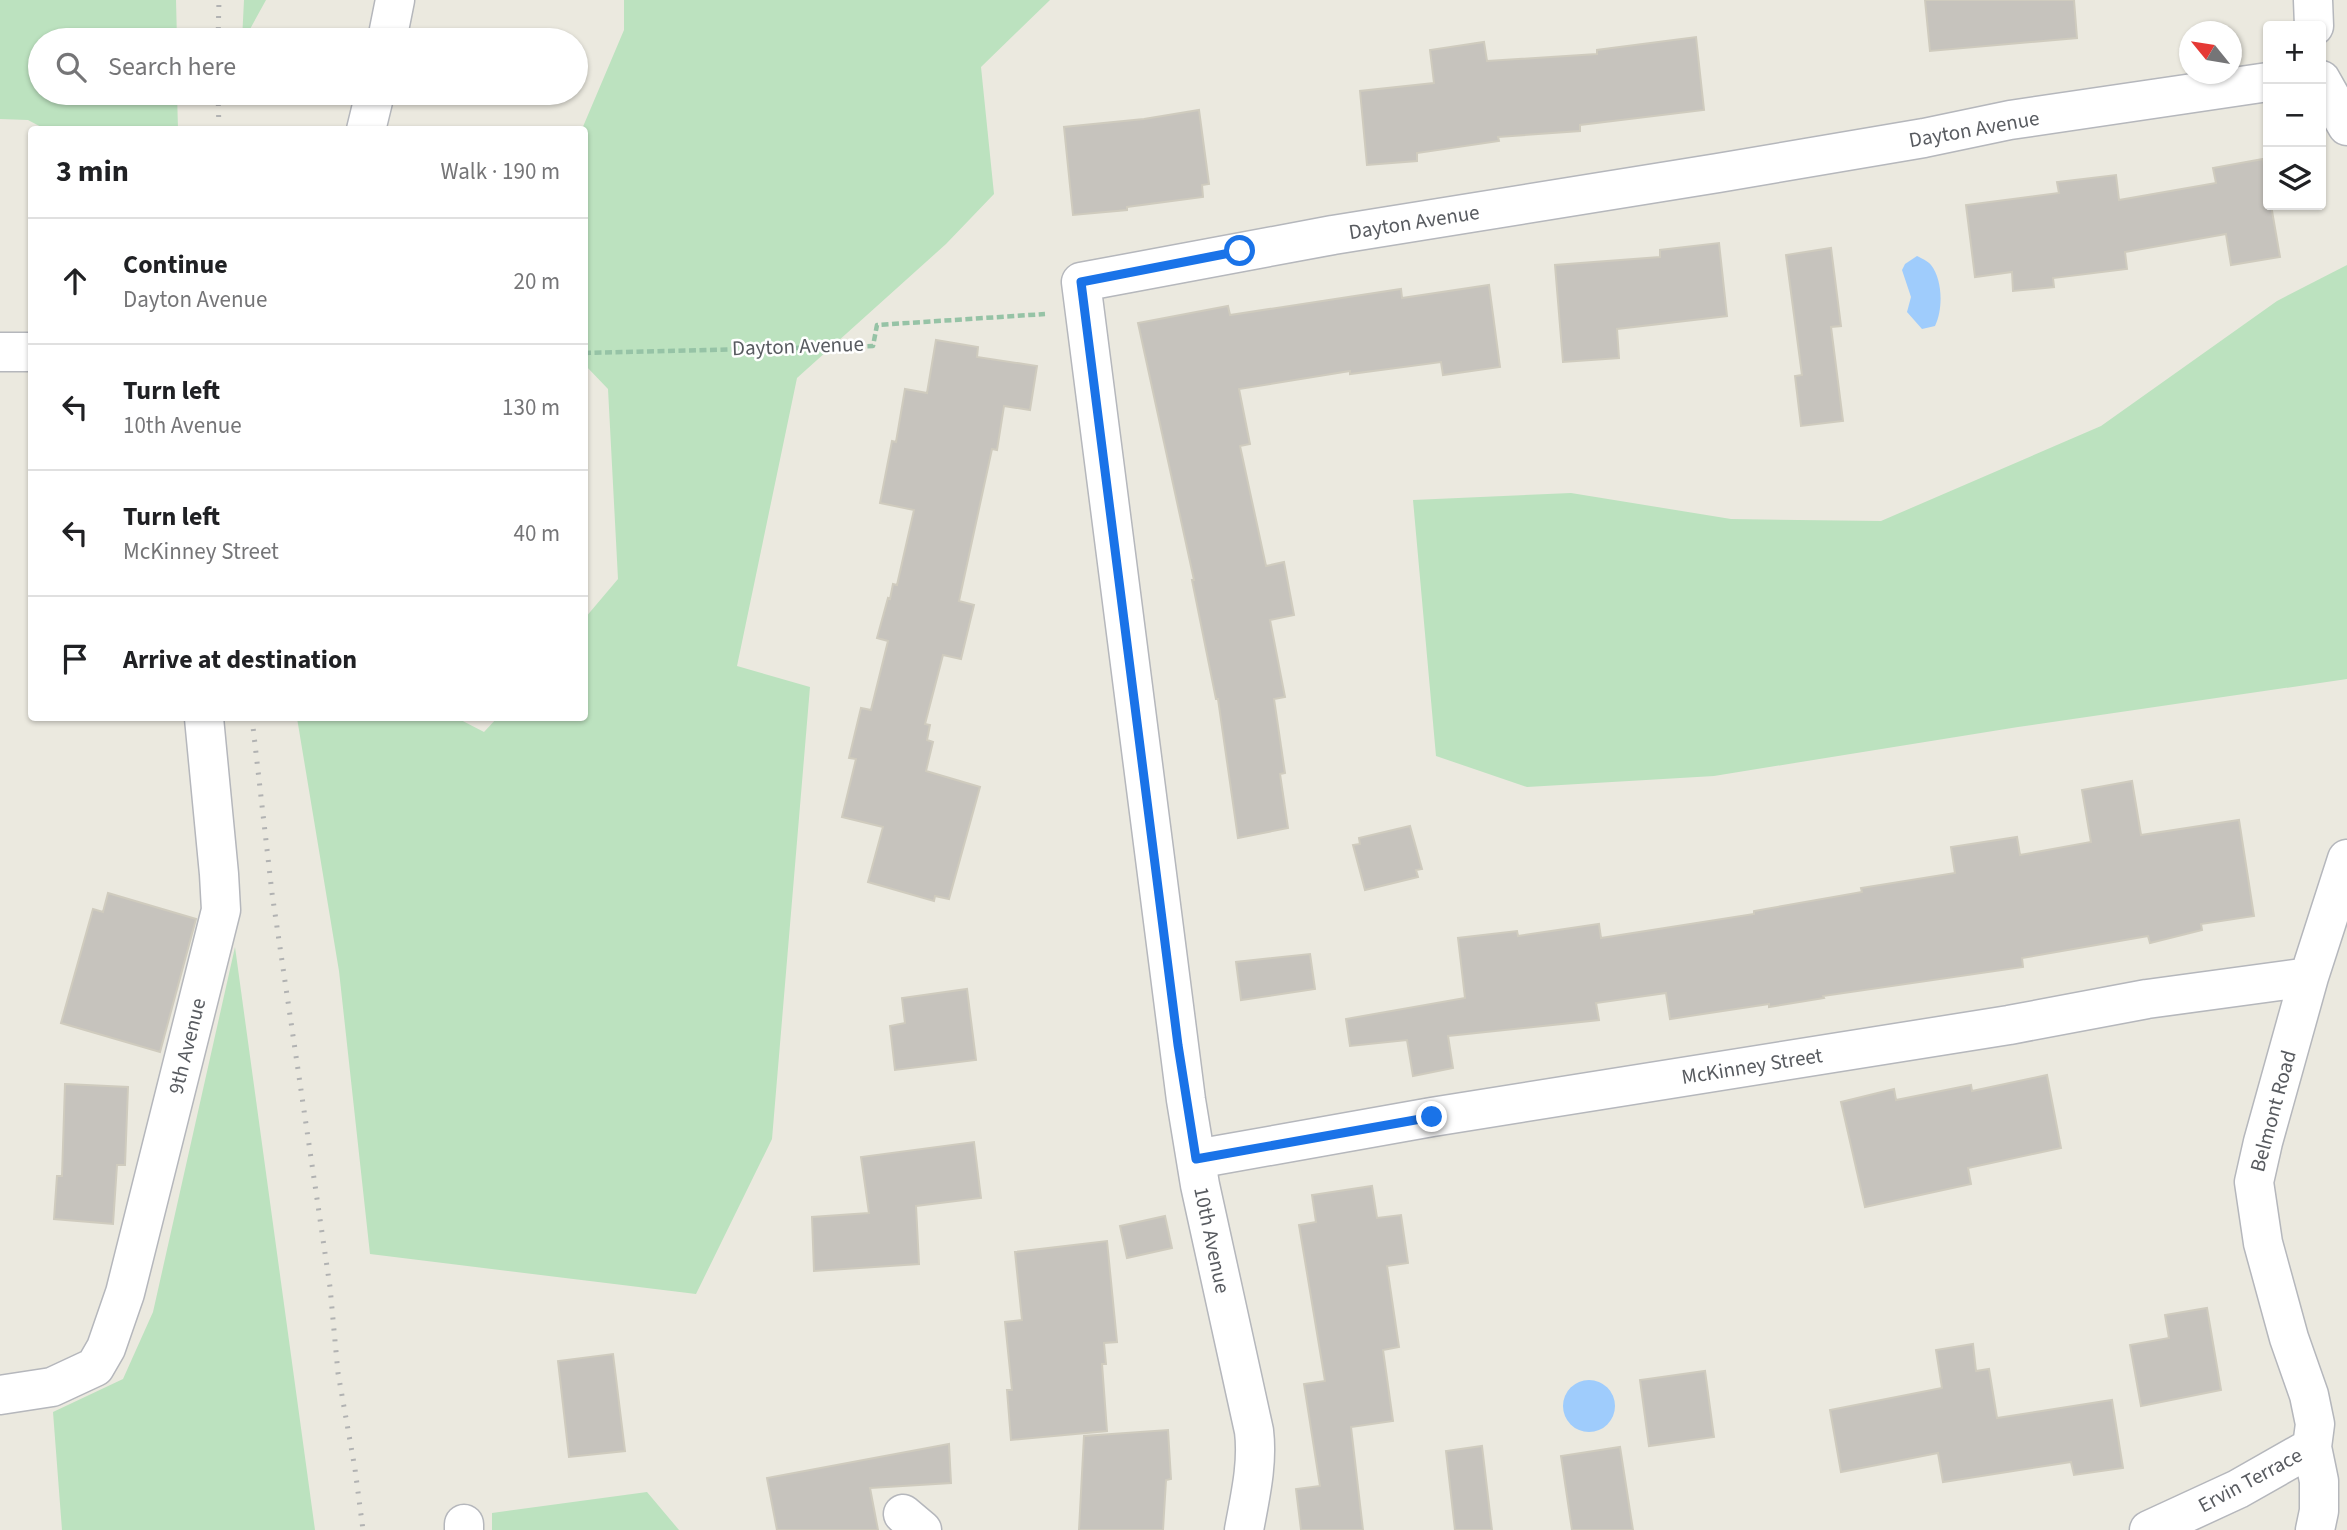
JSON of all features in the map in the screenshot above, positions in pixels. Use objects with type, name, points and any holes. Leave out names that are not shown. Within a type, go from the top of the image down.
[{"type":"street","points":[[389,28],[395,0]]},
{"type":"street","points":[[2313,0],[2314,21]]},
{"type":"street","name":"Dayton Avenue","points":[[1081,282],[1333,235],[1718,173],[1924,138],[2010,120],[2263,83]]},
{"type":"street","points":[[2323,84],[2347,126]]},
{"type":"street","points":[[367,126],[372,105]]},
{"type":"street","name":"10th Avenue","points":[[1081,282],[1178,1045],[1196,1159],[1254,1431],[1256,1447],[1244,1530]]},
{"type":"street","points":[[0,352],[28,352]]},
{"type":"street","name":"9th Avenue","points":[[0,1395],[52,1387],[95,1367],[106,1348],[125,1293],[221,910],[204,721]]},
{"type":"street","name":"Belmont Road","points":[[2315,1530],[2319,1511],[2319,1481],[2312,1447],[2315,1423],[2263,1242],[2254,1182],[2309,977],[2347,859]]},
{"type":"street","name":"McKinney Street","points":[[1196,1159],[1444,1115],[2029,1022],[2147,999],[2309,977]]},
{"type":"street","name":"Ervin Terrace","points":[[2150,1530],[2238,1489],[2312,1447]]},
{"type":"path","name":"Dayton Avenue","points":[[588,353],[873,346],[877,325],[1045,314],[1081,282]]},
{"type":"green space","points":[[0,0],[176,0],[177,28],[28,28],[28,105],[177,105],[178,126],[39,126],[28,120],[0,119]]},
{"type":"green space","points":[[244,0],[266,0],[251,28],[243,28]]},
{"type":"green space","points":[[624,0],[1050,0],[981,67],[994,194],[946,244],[797,378],[737,666],[810,687],[772,1139],[696,1294],[370,1254],[339,971],[297,721],[463,721],[484,732],[494,721],[588,721],[588,614],[618,579],[608,389],[588,368],[588,126],[583,126],[624,30]]},
{"type":"green space","points":[[2347,265],[2347,679],[2018,727],[1714,776],[1527,787],[1436,756],[1413,500],[1571,493],[1731,519],[1881,521],[2101,426],[2277,301]]},
{"type":"green space","points":[[235,947],[315,1530],[62,1530],[53,1412],[123,1379],[153,1312]]},
{"type":"green space","points":[[647,1492],[679,1530],[492,1530],[492,1513]]},
{"type":"water","points":[[1917,256],[1928,262],[1935,271],[1940,295],[1935,326],[1922,329],[1907,312],[1911,297],[1902,270],[1905,264]]},
{"type":"water","points":[[1589,1380],[1608,1387],[1615,1406],[1608,1425],[1589,1432],[1570,1425],[1563,1406],[1570,1387]]},
{"type":"building","points":[[1925,0],[2074,0],[2077,38],[1930,51]]},
{"type":"building","points":[[1696,37],[1704,110],[1580,125],[1580,131],[1498,137],[1499,141],[1417,153],[1417,161],[1367,165],[1360,91],[1434,83],[1430,50],[1484,42],[1487,61],[1597,54],[1597,50]]},
{"type":"building","points":[[1199,110],[1209,184],[1202,185],[1203,197],[1127,207],[1127,210],[1073,215],[1064,127]]},
{"type":"building","points":[[2263,159],[2263,210],[2272,210],[2280,257],[2231,265],[2226,234],[2125,252],[2127,269],[2053,278],[2054,287],[2013,291],[2012,272],[1975,277],[1966,205],[2059,193],[2057,182],[2116,175],[2119,200],[2216,183],[2213,168]]},
{"type":"building","points":[[1719,243],[1727,316],[1617,329],[1619,358],[1563,362],[1555,265],[1660,257],[1660,250]]},
{"type":"building","points":[[1831,248],[1841,326],[1831,327],[1843,421],[1801,426],[1795,376],[1802,375],[1786,255]]},
{"type":"building","points":[[1489,285],[1500,367],[1443,375],[1441,362],[1350,374],[1350,371],[1239,389],[1250,444],[1240,446],[1266,566],[1284,562],[1294,615],[1270,620],[1285,697],[1274,699],[1285,773],[1280,774],[1288,828],[1238,838],[1218,699],[1138,323],[1228,306],[1230,315],[1401,289],[1402,298]]},
{"type":"building","points":[[936,340],[978,347],[977,357],[1037,366],[1030,410],[1004,406],[997,450],[992,449],[959,601],[974,605],[961,659],[943,655],[925,724],[930,725],[927,740],[933,742],[926,771],[980,787],[949,899],[935,896],[934,901],[868,882],[883,827],[842,817],[856,759],[849,758],[861,708],[871,710],[888,641],[877,638],[893,584],[897,585],[914,510],[880,503],[892,441],[896,442],[905,389],[927,393]]},
{"type":"building","points":[[2132,781],[2141,835],[2239,820],[2254,916],[2201,924],[2202,930],[2150,943],[2148,936],[2022,958],[2023,967],[1823,996],[1824,998],[1769,1007],[1769,1004],[1670,1019],[1666,993],[1596,1003],[1599,1020],[1448,1036],[1453,1068],[1413,1076],[1407,1040],[1350,1046],[1346,1019],[1465,998],[1458,938],[1517,931],[1518,936],[1599,924],[1601,938],[1754,914],[1754,911],[1862,892],[1861,888],[1955,873],[1951,847],[2017,837],[2020,855],[2091,842],[2082,790]]},
{"type":"building","points":[[1410,826],[1422,869],[1416,870],[1418,877],[1365,890],[1353,845],[1360,844],[1359,838]]},
{"type":"building","points":[[108,893],[196,919],[160,1052],[61,1023],[93,909],[103,912]]},
{"type":"building","points":[[1310,954],[1315,989],[1241,1000],[1236,962]]},
{"type":"building","points":[[967,989],[976,1060],[895,1070],[890,1026],[905,1023],[902,998]]},
{"type":"building","points":[[2047,1075],[2061,1148],[1968,1168],[1971,1184],[1865,1207],[1841,1102],[1894,1089],[1896,1100],[1971,1085],[1972,1091]]},
{"type":"building","points":[[65,1084],[128,1087],[125,1165],[117,1165],[113,1224],[54,1219],[57,1176],[62,1176]]},
{"type":"building","points":[[974,1142],[981,1198],[916,1206],[919,1264],[814,1271],[812,1217],[869,1213],[861,1157]]},
{"type":"building","points":[[1372,1186],[1377,1218],[1401,1215],[1408,1263],[1387,1266],[1399,1347],[1383,1350],[1393,1421],[1351,1427],[1363,1530],[1301,1530],[1296,1489],[1320,1486],[1304,1384],[1325,1381],[1299,1225],[1316,1222],[1312,1195]]},
{"type":"building","points":[[1165,1216],[1172,1248],[1127,1258],[1120,1226]]},
{"type":"building","points":[[1107,1241],[1117,1342],[1104,1343],[1106,1364],[1102,1364],[1107,1431],[1011,1440],[1007,1390],[1012,1390],[1005,1322],[1022,1320],[1015,1252]]},
{"type":"building","points":[[2207,1308],[2221,1390],[2141,1406],[2130,1345],[2169,1338],[2165,1315]]},
{"type":"building","points":[[1973,1344],[1976,1371],[1989,1369],[1997,1418],[2112,1400],[2123,1468],[2074,1475],[2071,1462],[1943,1482],[1938,1453],[1841,1472],[1830,1410],[1942,1388],[1936,1350]]},
{"type":"building","points":[[613,1354],[625,1451],[569,1457],[558,1361]]},
{"type":"building","points":[[1705,1371],[1714,1437],[1649,1446],[1640,1380]]},
{"type":"building","points":[[1168,1430],[1171,1479],[1166,1480],[1163,1530],[1079,1530],[1084,1436]]},
{"type":"building","points":[[949,1444],[951,1483],[870,1488],[878,1530],[777,1530],[767,1478]]},
{"type":"building","points":[[1482,1446],[1492,1530],[1455,1530],[1446,1451]]},
{"type":"building","points":[[1620,1447],[1633,1530],[1572,1530],[1561,1456]]},
{"type":"railway","points":[[218,28],[219,0]]},
{"type":"railway","points":[[218,105],[219,126]]},
{"type":"railway","points":[[252,721],[272,893],[330,1287],[338,1373],[363,1530]]},
{"type":"route","points":[[1240,251],[1081,282],[1178,1045],[1196,1159],[1432,1117]]}]
